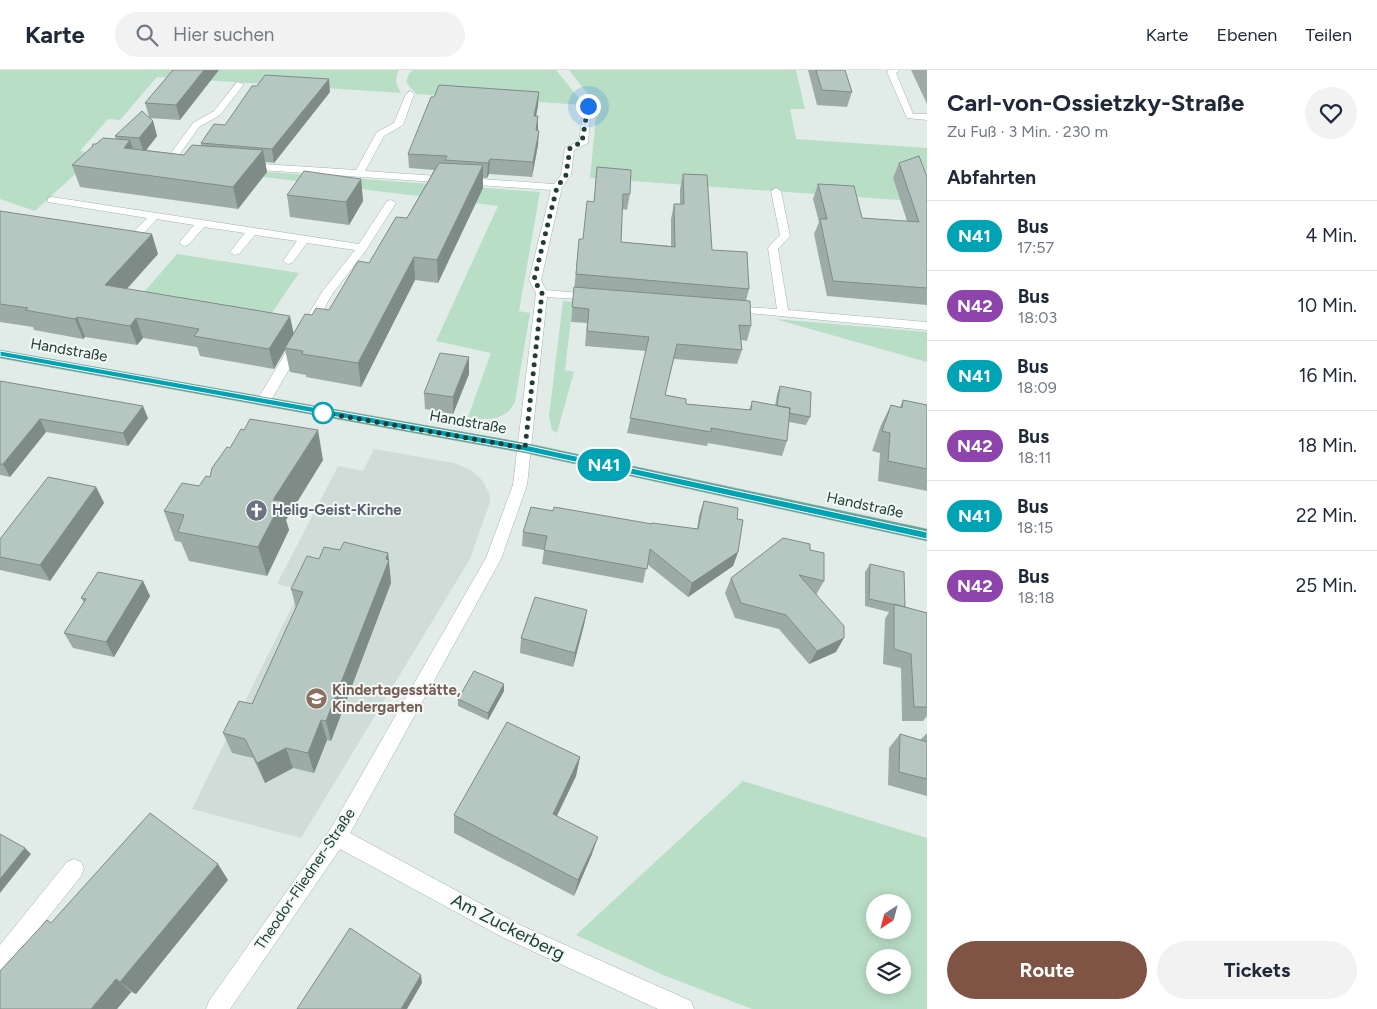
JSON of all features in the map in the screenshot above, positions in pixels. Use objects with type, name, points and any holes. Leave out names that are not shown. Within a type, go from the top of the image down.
[{"type":"main road","name":"Handstraße","points":[[0,354],[525,448],[927,535]]},
{"type":"street","points":[[896,70],[891,72],[910,116],[927,117]]},
{"type":"street","points":[[171,160],[196,125],[217,113],[240,84]]},
{"type":"street","points":[[358,175],[380,134],[398,125],[410,94]]},
{"type":"street","points":[[588,106],[582,142],[570,148],[566,175],[557,187],[534,280],[542,293],[610,299]]},
{"type":"street","points":[[240,166],[557,187]]},
{"type":"street","points":[[776,191],[785,236],[773,248],[783,313]]},
{"type":"street","points":[[52,200],[362,248]]},
{"type":"street","points":[[263,402],[328,292],[362,248],[391,204]]},
{"type":"street","points":[[135,236],[154,216]]},
{"type":"street","points":[[184,243],[202,223]]},
{"type":"street","points":[[235,252],[252,231]]},
{"type":"street","points":[[288,261],[304,239]]},
{"type":"street","name":"Theodor-Fliedner-Straße","points":[[216,1009],[337,837],[493,559],[520,485],[542,293]]},
{"type":"street","points":[[716,308],[927,326]]},
{"type":"street","name":"Am Zuckerberg","points":[[337,837],[511,931],[682,1009]]},
{"type":"street","points":[[0,962],[74,868]]},
{"type":"shaded area","name":"Kindertagesstätte, Kindergarten","points":[[374,449],[454,463],[471,470],[483,481],[490,495],[490,502],[470,559],[301,838],[192,809],[300,590],[277,584],[338,466],[363,471]]},
{"type":"green space","points":[[0,70],[399,70],[396,82],[401,93],[157,77],[120,120],[108,119],[80,151],[97,154],[35,211],[0,199]]},
{"type":"green space","points":[[413,70],[556,70],[582,102],[582,105],[416,94],[406,82]]},
{"type":"green space","points":[[569,70],[796,70],[805,109],[790,109],[796,139],[927,148],[927,202],[590,178],[597,106]]},
{"type":"green space","points":[[159,164],[540,192],[519,311],[530,313],[515,402],[511,409],[495,418],[468,417],[491,353],[436,341],[498,206]]},
{"type":"green space","points":[[177,254],[299,273],[267,320],[138,299]]},
{"type":"green space","points":[[563,301],[573,302],[565,370],[574,372],[557,433],[552,430],[549,416]]},
{"type":"green space","points":[[775,319],[927,332],[927,362]]},
{"type":"green space","points":[[743,781],[927,838],[927,1009],[752,1009],[663,975],[576,935]]},
{"type":"building","points":[[173,70],[204,70],[176,105],[145,103]]},
{"type":"building","points":[[816,70],[845,70],[852,92],[822,90]]},
{"type":"building","points":[[265,75],[329,79],[272,149],[201,143],[214,124],[225,125],[252,86],[257,86]]},
{"type":"building","points":[[439,85],[539,92],[534,116],[538,116],[536,130],[539,131],[533,162],[490,159],[488,163],[445,160],[447,156],[408,154],[431,97],[434,97]]},
{"type":"building","points":[[142,111],[153,121],[139,138],[115,136]]},
{"type":"building","points":[[103,138],[130,140],[124,148],[184,155],[192,145],[263,150],[233,187],[72,165],[93,144],[96,144]]},
{"type":"building","points":[[919,156],[927,177],[927,288],[833,281],[820,219],[827,219],[818,184],[854,186],[862,218],[919,222],[899,163]]},
{"type":"building","points":[[439,163],[483,165],[437,260],[414,257],[358,363],[302,354],[303,351],[285,348],[305,314],[312,315],[316,308],[329,310],[358,261],[369,263],[396,217],[407,218]]},
{"type":"building","points":[[597,167],[631,170],[630,194],[623,194],[621,242],[675,247],[674,204],[684,204],[683,174],[707,175],[712,250],[747,252],[749,289],[576,274],[579,239],[583,239],[587,201],[594,202]]},
{"type":"building","points":[[304,171],[361,179],[346,202],[287,195]]},
{"type":"building","points":[[0,211],[152,234],[105,285],[290,316],[269,349],[194,336],[199,329],[136,318],[130,326],[77,317],[75,319],[25,310],[28,308],[0,304]]},
{"type":"building","points":[[574,287],[750,301],[751,326],[739,325],[742,350],[677,344],[665,395],[686,399],[686,404],[751,410],[752,401],[790,408],[787,441],[711,428],[711,432],[630,418],[649,337],[587,331],[589,309],[572,307]]},
{"type":"building","points":[[440,353],[469,357],[453,397],[424,393]]},
{"type":"building","points":[[0,381],[143,406],[123,433],[40,419],[3,464],[0,464]]},
{"type":"building","points":[[780,386],[811,392],[810,417],[789,413],[790,408],[777,406]]},
{"type":"building","points":[[903,400],[927,405],[927,469],[888,461],[890,433],[882,431],[891,405],[902,408]]},
{"type":"building","points":[[250,419],[318,430],[273,500],[282,501],[258,547],[178,532],[184,515],[164,511],[182,483],[199,486],[206,476],[210,477],[212,468],[227,447],[230,448],[241,429],[244,430]]},
{"type":"building","points":[[48,477],[96,487],[40,565],[0,557],[0,539]]},
{"type":"building","points":[[704,501],[738,508],[737,519],[743,520],[738,552],[692,583],[650,549],[647,569],[544,550],[547,536],[523,532],[531,507],[553,511],[554,507],[652,524],[698,529]]},
{"type":"building","points":[[783,538],[810,544],[810,550],[824,553],[824,581],[799,575],[844,626],[844,638],[817,651],[786,615],[741,603],[731,578]]},
{"type":"building","points":[[344,542],[388,553],[386,559],[389,560],[326,721],[321,720],[308,753],[286,748],[257,763],[245,739],[223,733],[239,701],[252,704],[303,592],[291,589],[307,556],[319,559],[324,547],[340,550]]},
{"type":"building","points":[[870,564],[904,572],[905,607],[869,599]]},
{"type":"building","points":[[98,572],[143,581],[106,642],[64,633],[86,599],[81,598]]},
{"type":"building","points":[[535,597],[587,610],[575,653],[521,638]]},
{"type":"building","points":[[894,604],[927,613],[927,707],[914,707],[911,654],[894,649]]},
{"type":"building","points":[[474,671],[504,684],[488,713],[458,699]]},
{"type":"building","points":[[507,722],[580,757],[553,814],[598,837],[578,880],[454,815]]},
{"type":"building","points":[[900,734],[927,742],[927,779],[899,772]]},
{"type":"building","points":[[150,813],[218,864],[120,982],[116,979],[91,1009],[0,1009],[0,971],[47,920],[51,923]]},
{"type":"building","points":[[0,834],[25,848],[0,879]]},
{"type":"building","points":[[350,928],[421,975],[401,1009],[297,1009]]},
{"type":"bus line","name":"N41","points":[[0,354],[525,448],[927,535]]},
{"type":"place","name":"Helig-Geist-Kirche","points":[[256,510]]},
{"type":"place","name":"Kindertagesstätte, Kindergarten","points":[[316,699]]},
{"type":"route","points":[[323,413],[319,412],[525,448],[542,293],[534,280],[557,187],[566,175],[570,148],[582,142],[588,106]]}]
